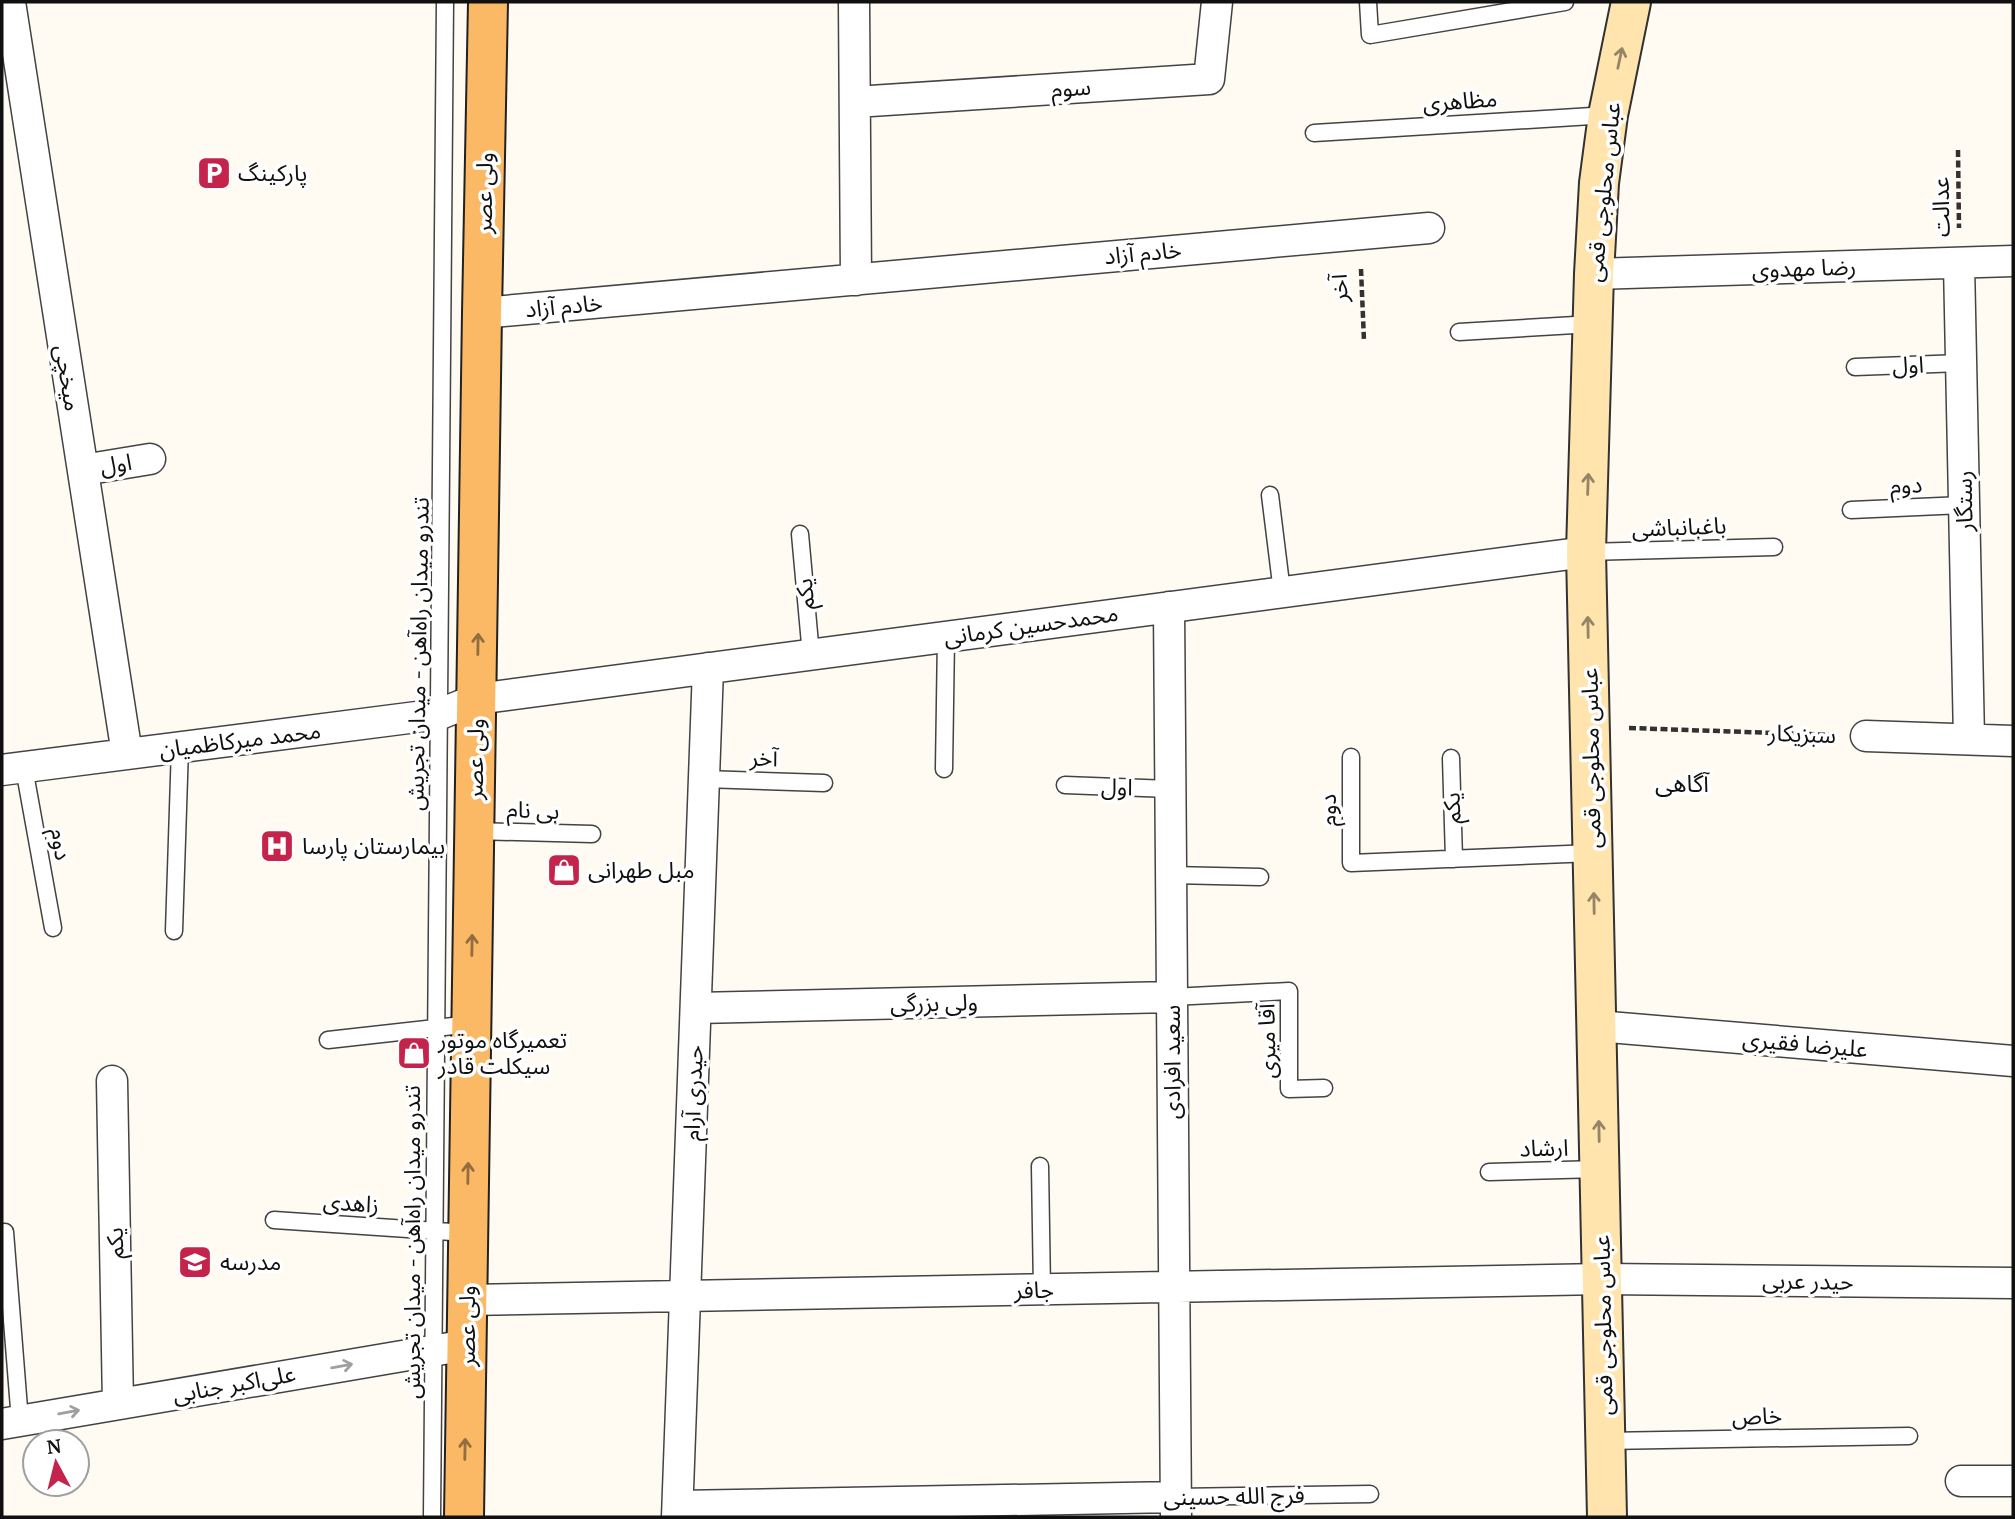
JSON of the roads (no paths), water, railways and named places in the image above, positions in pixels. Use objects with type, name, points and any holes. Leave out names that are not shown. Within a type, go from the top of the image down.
[{"type":"main road","name":"ولی عصر","points":[[464,1517],[450,1348],[467,1300],[451,1232],[453,1026],[474,831],[488,2]]},
{"type":"street","name":"میخچی","points":[[10,2],[127,754]]},
{"type":"street","points":[[854,2],[856,280]]},
{"type":"street","name":"سوم","points":[[855,102],[1209,79],[1217,2]]},
{"type":"street","name":"عباس محلوجی قمی","points":[[1607,1517],[1586,552],[1599,183],[1608,115],[1631,2]]},
{"type":"street","name":"خادم آزاد","points":[[482,313],[1429,228]]},
{"type":"street","name":"رضا مهدوی","points":[[1594,274],[2013,261]]},
{"type":"street","name":"رستگار","points":[[1959,264],[1969,739]]},
{"type":"street","name":"اول","points":[[83,470],[150,458]]},
{"type":"street","name":"محمدحسین کرمانی","points":[[477,699],[1586,552]]},
{"type":"street","name":"سعید افرادی","points":[[1168,607],[1176,1507]]},
{"type":"street","name":"حیدری آرام","points":[[677,1512],[708,668]]},
{"type":"street","name":"محمد میرکاظمیان","points":[[13,769],[440,714],[477,699]]},
{"type":"street","name":"سبزیکار","points":[[1866,736],[2013,741]]},
{"type":"street","name":"ولی بزرگی","points":[[696,1008],[1172,997]]},
{"type":"street","name":"علیرضا فقیری","points":[[1597,1026],[2013,1061]]},
{"type":"street","name":"یکم","points":[[112,1081],[118,1404]]},
{"type":"street","name":"جافر","points":[[467,1300],[1602,1279]]},
{"type":"street","name":"حیدر عربی","points":[[1602,1279],[2013,1283]]},
{"type":"street","name":"علی‌اکبر جنابی","points":[[11,1423],[450,1348]]},
{"type":"street","points":[[1961,1481],[2013,1481]]},
{"type":"street","name":"فرج الله حسینی","points":[[677,1512],[1176,1507]]},
{"type":"lane","name":"تندرو میدان راه‌آهن - میدان تجریش","points":[[445,2],[440,714],[453,1026]]},
{"type":"lane","points":[[1368,2],[1370,35],[1565,2]]},
{"type":"lane","name":"مظاهری","points":[[1314,133],[1608,115]]},
{"type":"lane","points":[[1459,332],[1592,324]]},
{"type":"lane","name":"اول","points":[[1856,367],[1961,363]]},
{"type":"lane","points":[[1270,495],[1282,592]]},
{"type":"lane","name":"دوم","points":[[1851,510],[1964,505]]},
{"type":"lane","name":"یکم","points":[[800,534],[811,655]]},
{"type":"lane","name":"باغبانباشی","points":[[1586,552],[1774,547]]},
{"type":"lane","points":[[944,769],[946,637]]},
{"type":"lane","points":[[174,931],[180,747]]},
{"type":"lane","name":"دوم","points":[[1351,757],[1351,863],[1454,859]]},
{"type":"lane","name":"یکم","points":[[1451,758],[1454,859]]},
{"type":"lane","name":"دوم","points":[[13,769],[53,928]]},
{"type":"lane","name":"آخر","points":[[704,779],[824,783]]},
{"type":"lane","name":"اول","points":[[1065,785],[1170,789]]},
{"type":"lane","name":"بی نام","points":[[474,831],[592,834]]},
{"type":"lane","points":[[1454,859],[1593,853]]},
{"type":"lane","points":[[1171,876],[1260,877]]},
{"type":"lane","name":"آقا میری","points":[[1172,997],[1289,991],[1289,1089],[1324,1088]]},
{"type":"lane","points":[[328,1040],[453,1026]]},
{"type":"lane","points":[[1040,1166],[1042,1290]]},
{"type":"lane","name":"ارشاد","points":[[1489,1172],[1600,1169]]},
{"type":"lane","name":"زاهدی","points":[[274,1220],[451,1232]]},
{"type":"lane","points":[[5,1232],[11,1423]]},
{"type":"lane","name":"تندرو میدان راه‌آهن - میدان تجریش","points":[[432,1517],[450,1348],[451,1232]]},
{"type":"lane","name":"خاص","points":[[1605,1441],[1909,1436]]},
{"type":"lane","name":"فرج الله حسینی","points":[[1176,1507],[1370,1494]]},
{"type":"place","name":"پارکینگ","points":[[214,173]]},
{"type":"place","name":"بیمارستان پارسا","points":[[277,846]]},
{"type":"place","name":"مبل طهرانی","points":[[564,870]]},
{"type":"place","name":"تعمیرگاه موتور سیکلت قادر","points":[[414,1053]]},
{"type":"place","name":"مدرسه","points":[[195,1262]]},
{"type":"district","name":"آگاهی","points":[[1682,784]]}]
